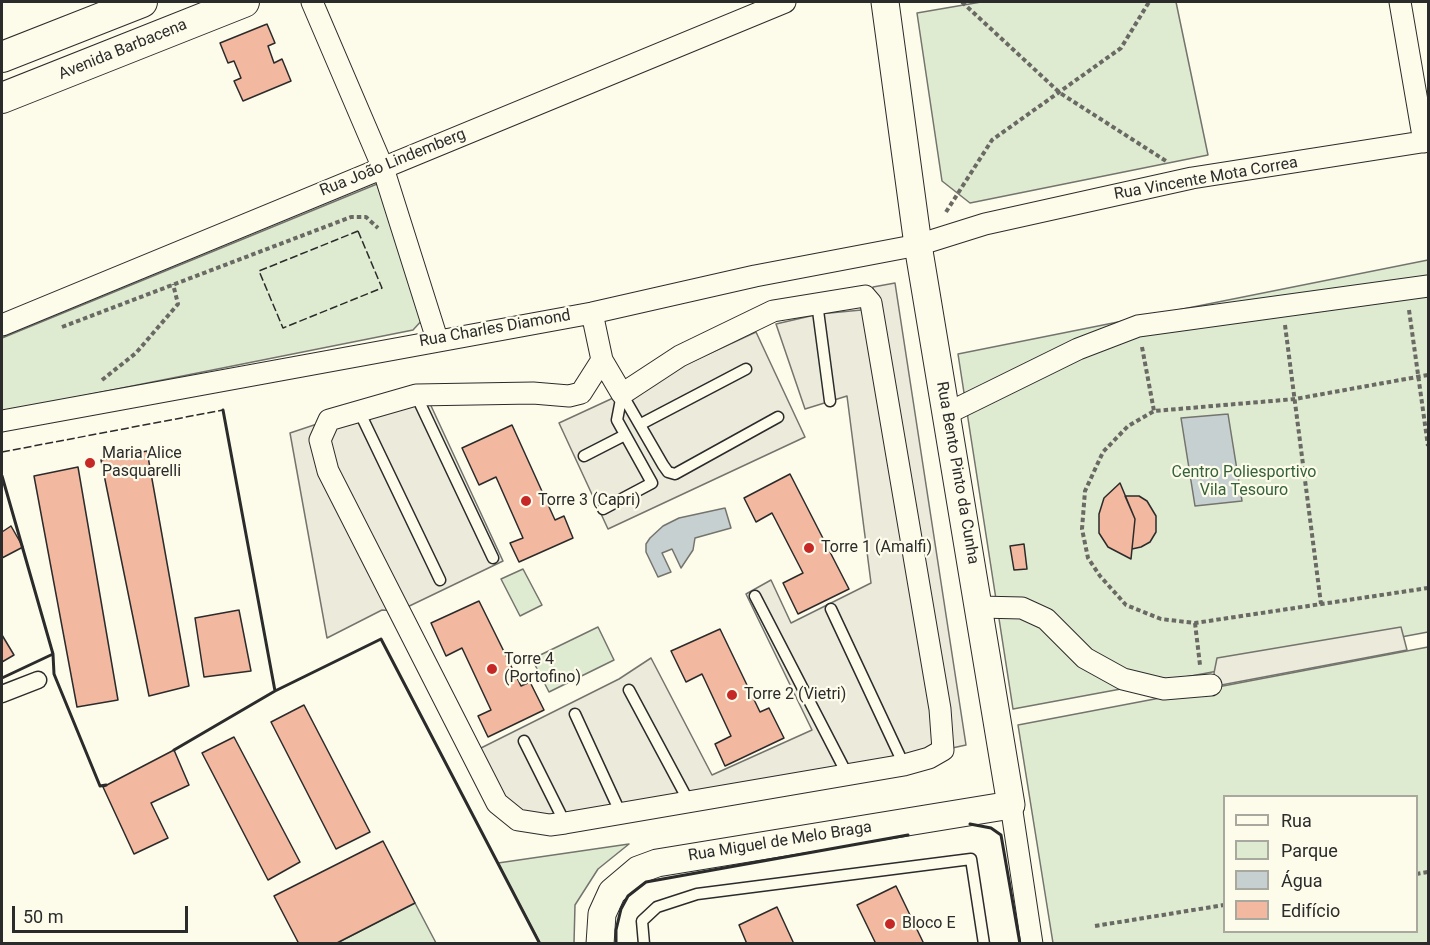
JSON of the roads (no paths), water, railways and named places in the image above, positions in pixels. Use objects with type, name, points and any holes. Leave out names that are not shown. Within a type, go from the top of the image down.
[{"type":"main road","points":[[2,57],[142,2]]},
{"type":"main road","name":"Avenida Barbacena","points":[[2,98],[244,2]]},
{"type":"street","points":[[312,2],[383,168],[437,339]]},
{"type":"street","name":"Rua João Lindemberg","points":[[2,325],[785,2]]},
{"type":"street","name":"Rua Bento Pinto da Cunha","points":[[889,2],[918,245],[980,607],[1032,944]]},
{"type":"street","points":[[1400,2],[1426,142]]},
{"type":"street","name":"Rua Vincente Mota Correa","points":[[985,224],[1192,178],[1426,142]]},
{"type":"street","name":"Rua Charles Diamond","points":[[2,421],[592,312],[755,276],[918,245],[985,224]]},
{"type":"street","points":[[946,414],[1078,349],[1138,326],[1428,286]]},
{"type":"street","points":[[592,312],[602,360],[622,394],[681,356],[773,311],[865,296],[873,309],[940,709],[943,750],[929,758],[904,765],[550,825],[518,820],[496,803],[333,481],[320,440],[329,420],[416,395],[533,393],[569,396],[581,393],[602,360]]},
{"type":"street","points":[[980,607],[1022,608],[1046,619],[1085,658],[1124,679],[1164,688],[1206,686]]},
{"type":"street","points":[[2,693],[38,680]]},
{"type":"street","name":"Rua Miguel de Melo Braga","points":[[600,944],[602,914],[612,892],[638,870],[657,862],[1011,805]]},
{"type":"lane","points":[[817,303],[830,401]]},
{"type":"lane","points":[[641,424],[746,369]]},
{"type":"lane","points":[[622,394],[663,465],[668,472],[675,474],[778,417]]},
{"type":"lane","points":[[603,509],[652,483],[617,420],[622,394]]},
{"type":"lane","points":[[416,395],[493,558]]},
{"type":"lane","points":[[359,411],[440,580]]},
{"type":"lane","points":[[584,456],[625,435]]},
{"type":"lane","points":[[755,596],[847,774]]},
{"type":"lane","points":[[831,609],[904,765]]},
{"type":"lane","points":[[629,690],[690,801]]},
{"type":"lane","points":[[575,714],[621,814]]},
{"type":"lane","points":[[524,741],[565,823]]},
{"type":"lane","points":[[644,944],[642,921],[657,907],[697,894],[970,859],[984,944]]},
{"type":"water","points":[[1228,414],[1242,501],[1195,506],[1181,418]]},
{"type":"water","points":[[725,508],[731,528],[695,538],[693,550],[681,568],[672,549],[662,553],[671,572],[658,577],[646,552],[646,544],[650,538],[663,526],[679,518]]},
{"type":"place","name":"Maria Alice Pasquarelli","points":[[90,463]]},
{"type":"place","name":"Torre 3 (Capri)","points":[[526,501]]},
{"type":"place","name":"Torre 1 (Amalfi)","points":[[809,548]]},
{"type":"place","name":"Torre 4 (Portofino)","points":[[492,669]]},
{"type":"place","name":"Torre 2 (Vietri)","points":[[732,695]]},
{"type":"place","name":"Bloco E","points":[[890,924]]},
{"type":"park label","name":"Centro Poliesportivo Vila Tesouro","points":[[1244,482]]}]
